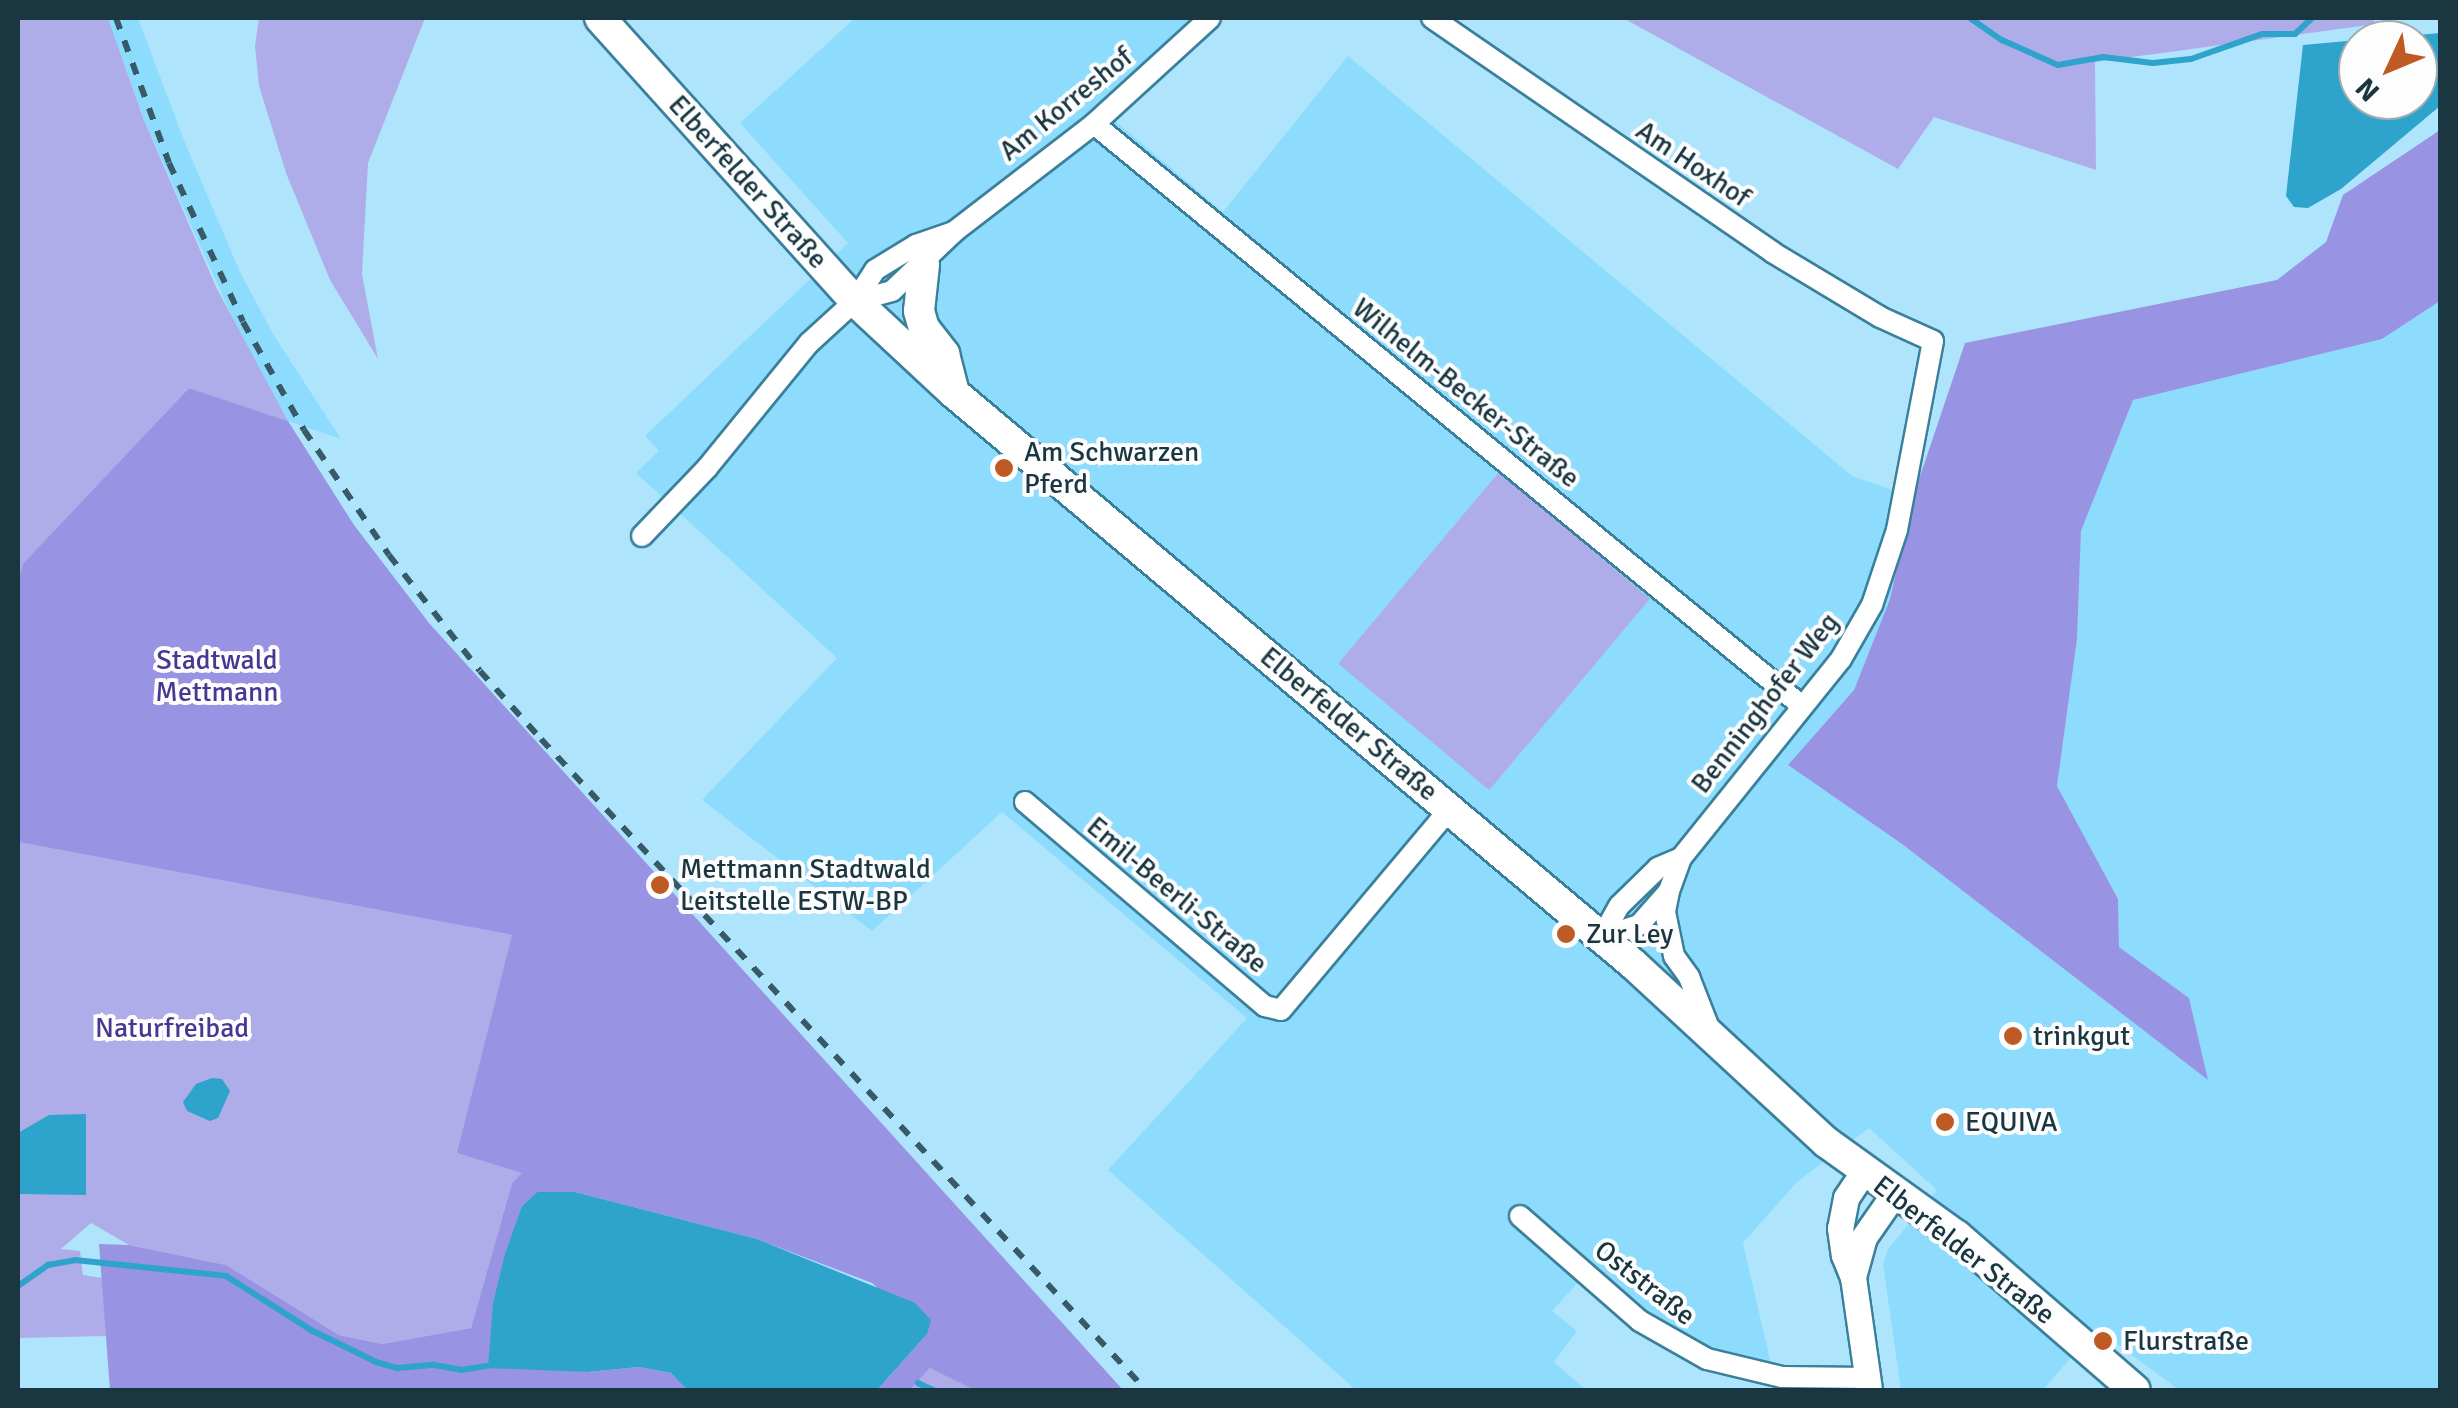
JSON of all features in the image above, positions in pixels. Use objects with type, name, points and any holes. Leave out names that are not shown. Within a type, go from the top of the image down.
[{"type":"main road","name":"Elberfelder Straße","points":[[600,18],[855,301],[954,393],[1602,937],[1807,1125],[1956,1236],[2135,1390]]},
{"type":"main road","points":[[924,265],[919,311],[924,328],[944,354],[954,393]]},
{"type":"street","name":"Am Korreshof","points":[[855,301],[892,290],[924,265],[955,231],[1094,124],[1210,18]]},
{"type":"street","name":"Am Hoxhof","points":[[1432,18],[1772,252],[1880,317],[1933,341]]},
{"type":"street","name":"Wilhelm-Becker-Straße","points":[[1094,124],[1802,706]]},
{"type":"street","name":"Am Korreshof","points":[[855,301],[875,270],[916,245],[955,231]]},
{"type":"street","points":[[642,536],[707,468],[809,343],[855,301]]},
{"type":"street","name":"Benninghofer Weg","points":[[1712,1034],[1674,956],[1665,912],[1670,891],[1681,858],[1841,659],[1872,604],[1898,530],[1933,341]]},
{"type":"street","name":"Emil-Beerli-Straße","points":[[1025,802],[1265,1006],[1281,1010],[1449,810]]},
{"type":"street","name":"Benninghofer Weg","points":[[1602,937],[1619,906],[1658,868],[1681,858]]},
{"type":"street","name":"Benninghofer Weg","points":[[1602,937],[1639,925],[1670,891]]},
{"type":"street","points":[[1864,1171],[1842,1211],[1841,1242],[1853,1277],[1868,1384]]},
{"type":"street","points":[[1853,1277],[1864,1237],[1896,1191]]},
{"type":"street","name":"Oststraße","points":[[1520,1216],[1640,1320],[1707,1359],[1782,1377],[1868,1384]]},
{"type":"shaded area","points":[[108,18],[138,18],[240,272],[273,334],[341,439],[288,421],[243,341],[143,118]]},
{"type":"shaded area","points":[[855,18],[1224,18],[1113,119],[1223,212],[1348,56],[1852,476],[1913,497],[1890,599],[1854,690],[1788,765],[1902,844],[2207,1079],[2189,998],[2119,947],[2118,899],[2057,786],[2077,639],[2081,531],[2133,400],[2382,339],[2440,301],[2440,1390],[2179,1390],[2096,1328],[2043,1390],[1901,1390],[1883,1264],[1888,1249],[1937,1190],[1869,1128],[1797,1182],[1743,1243],[1771,1364],[1690,1343],[1592,1267],[1552,1311],[1577,1331],[1554,1362],[1586,1390],[1356,1390],[1108,1170],[1247,1018],[1002,812],[872,931],[702,800],[837,658],[636,473],[659,451],[645,436],[848,243],[740,123]]},
{"type":"shaded area","points":[[2438,33],[2440,33],[2438,108]]},
{"type":"shaded area","points":[[2338,42],[2338,120],[2423,120],[2341,189],[2308,208],[2294,207],[2286,196],[2303,45]]},
{"type":"shaded area","points":[[222,1079],[230,1091],[218,1118],[210,1121],[187,1111],[183,1102],[196,1084]]},
{"type":"shaded area","points":[[86,1114],[86,1195],[18,1194],[18,1133],[49,1115]]},
{"type":"shaded area","points":[[537,1192],[575,1192],[757,1239],[915,1303],[931,1320],[927,1334],[877,1390],[687,1390],[671,1373],[639,1367],[588,1372],[488,1368],[493,1303],[505,1254],[522,1206]]},
{"type":"green space","points":[[18,18],[108,18],[143,118],[216,287],[288,421],[189,388],[24,564],[18,582]]},
{"type":"green space","points":[[259,18],[425,18],[368,163],[362,274],[378,359],[330,280],[286,173],[259,86],[255,46]]},
{"type":"green space","points":[[1623,18],[2373,20],[2338,20],[2338,29],[2095,62],[2096,170],[1934,117],[1898,169]]},
{"type":"green space","points":[[2440,130],[2440,301],[2382,339],[2133,400],[2081,531],[2077,639],[2057,786],[2118,899],[2119,947],[2189,998],[2208,1080],[1902,844],[1788,765],[1854,690],[1890,599],[1913,497],[1965,343],[2277,280],[2326,242],[2343,195]]},
{"type":"green space","name":"Stadtwald Mettmann","points":[[189,388],[288,421],[354,525],[429,623],[1123,1390],[975,1390],[930,1368],[910,1390],[877,1390],[927,1334],[872,1283],[757,1239],[575,1192],[537,1192],[522,1206],[493,1303],[550,1368],[588,1372],[639,1367],[671,1373],[687,1390],[110,1390],[99,1244],[129,1245],[226,1265],[339,1335],[382,1344],[471,1328],[512,1183],[522,1173],[457,1153],[512,935],[18,842],[18,582],[23,564]]},
{"type":"green space","points":[[1499,472],[1650,599],[1489,790],[1338,664]]},
{"type":"green space","name":"Naturfreibad","points":[[18,842],[513,935],[458,1152],[524,1172],[512,1183],[471,1328],[382,1344],[339,1335],[226,1265],[129,1245],[91,1223],[61,1249],[80,1251],[83,1275],[102,1278],[107,1336],[18,1338]]},
{"type":"green space","points":[[930,1368],[956,1378],[975,1390],[910,1390]]},
{"type":"waterway","points":[[1970,18],[2002,40],[2058,65],[2103,57],[2153,63],[2191,59],[2262,34],[2295,34],[2312,18]]},
{"type":"waterway","points":[[18,1286],[48,1265],[75,1260],[226,1276],[311,1330],[376,1362],[397,1368],[434,1365],[461,1370],[492,1365]]},
{"type":"waterway","points":[[918,1383],[933,1390]]},
{"type":"railway","points":[[116,18],[169,163],[243,322],[304,430],[389,555],[480,671],[541,739],[1146,1390]]},
{"type":"place","name":"Am Schwarzen Pferd","points":[[1004,468]]},
{"type":"place","name":"Mettmann Stadtwald Leitstelle ESTW-BP","points":[[660,885]]},
{"type":"place","name":"Zur Ley","points":[[1566,934]]},
{"type":"place","name":"trinkgut","points":[[2013,1036]]},
{"type":"place","name":"EQUIVA","points":[[1945,1122]]},
{"type":"place","name":"Flurstraße","points":[[2103,1341]]}]
